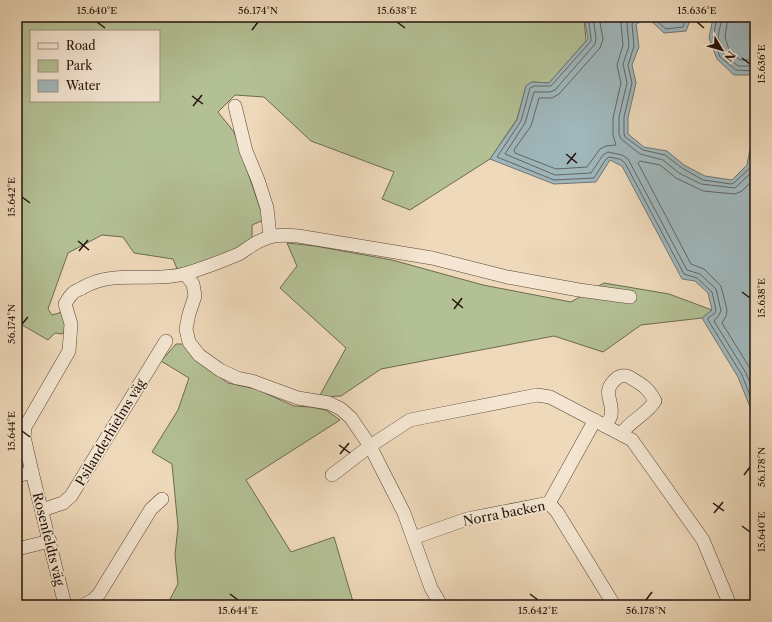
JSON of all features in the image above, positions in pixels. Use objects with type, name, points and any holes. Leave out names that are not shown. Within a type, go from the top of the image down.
[{"type":"street","points":[[235,106],[246,151],[258,180],[267,208],[270,236],[280,234],[298,236],[409,254],[432,258],[507,277],[579,290],[630,297]]},
{"type":"street","name":"Rosenfeldts väg","points":[[65,605],[24,437],[25,427],[69,352],[70,324],[65,304],[72,294],[90,283],[109,278],[126,276],[150,278],[185,274],[241,253],[253,244],[270,236]]},
{"type":"street","points":[[185,274],[193,284],[195,296],[186,329],[189,342],[199,355],[220,370],[237,378],[252,381],[298,398],[329,404],[341,409],[351,418],[370,446],[404,513],[431,588],[442,605]]},
{"type":"street","name":"Psilanderhielms väg","points":[[42,510],[63,503],[71,496],[166,341]]},
{"type":"street","points":[[549,503],[600,423],[611,415],[608,394],[611,383],[620,376],[628,376],[650,391],[654,401],[650,409],[626,426],[621,434]]},
{"type":"street","points":[[332,474],[370,446],[410,420],[537,395],[550,397],[632,440],[703,540],[730,605]]},
{"type":"street","points":[[17,476],[32,472]]},
{"type":"street","points":[[84,605],[93,600],[99,594],[151,509],[162,499]]},
{"type":"street","name":"Norra backen","points":[[413,538],[467,519],[549,503],[557,512],[614,605]]},
{"type":"street","points":[[17,549],[50,541]]},
{"type":"green space","points":[[17,17],[584,17],[586,41],[549,83],[532,82],[526,86],[517,119],[490,159],[410,210],[382,199],[394,172],[311,141],[264,97],[235,95],[218,112],[234,132],[264,220],[252,225],[252,238],[235,251],[178,271],[173,259],[134,253],[123,237],[102,235],[68,253],[48,309],[52,315],[62,312],[67,328],[62,334],[55,333],[48,340],[17,322]]},
{"type":"green space","points":[[287,243],[315,246],[392,260],[483,285],[571,302],[604,283],[669,294],[712,310],[702,318],[641,325],[603,352],[554,336],[381,369],[341,396],[319,397],[346,348],[280,288],[297,266]]},
{"type":"green space","points":[[176,344],[183,344],[195,360],[228,383],[256,389],[294,406],[326,410],[340,420],[246,480],[291,552],[334,537],[354,605],[167,605],[178,584],[175,555],[178,527],[172,464],[152,452],[178,410],[189,378],[161,361]]},
{"type":"water","points":[[584,17],[696,17],[691,18],[686,31],[664,33],[648,18],[636,24],[639,47],[632,65],[636,83],[628,118],[628,134],[644,147],[667,151],[684,165],[705,176],[732,180],[747,165],[755,124],[755,419],[738,377],[702,318],[712,310],[708,293],[695,281],[682,279],[622,166],[610,160],[596,182],[554,184],[490,159],[517,120],[526,86],[532,82],[549,83],[588,39]]},
{"type":"water","points":[[711,17],[755,17],[755,75],[734,75],[717,59],[709,38],[713,18]]}]
